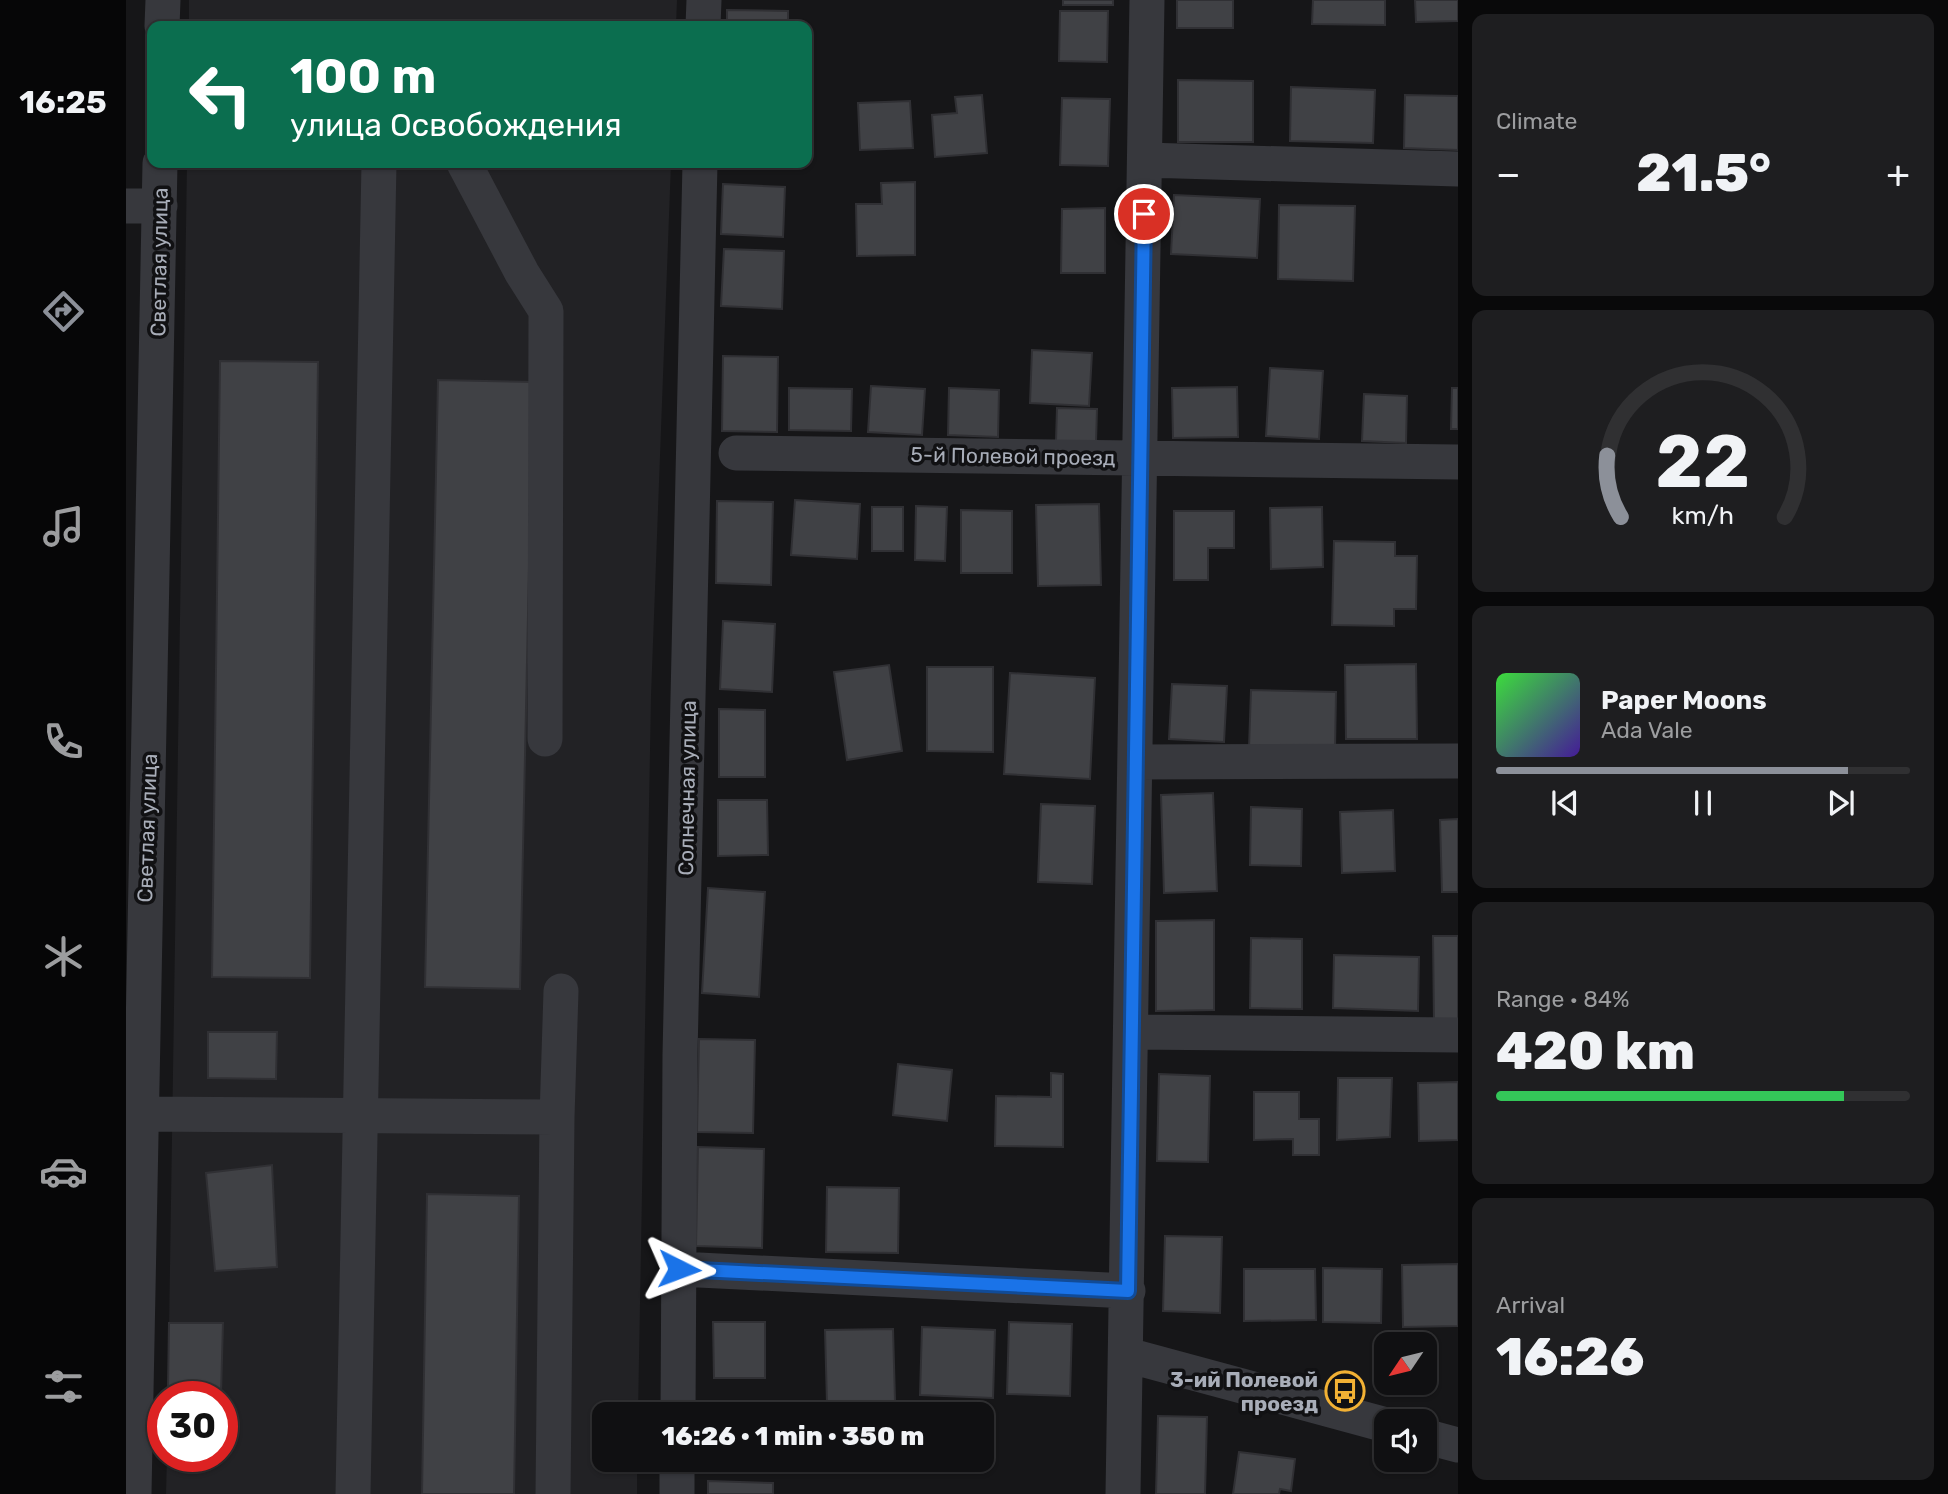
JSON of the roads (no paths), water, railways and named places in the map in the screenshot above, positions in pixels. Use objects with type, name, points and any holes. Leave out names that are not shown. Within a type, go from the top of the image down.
[{"type":"street","points":[[162,21],[163,0]]},
{"type":"street","points":[[703,21],[704,0]]},
{"type":"street","points":[[1123,1494],[1147,0]]},
{"type":"street","points":[[1145,160],[1458,169]]},
{"type":"street","name":"Светлая улица","points":[[134,1494],[132,1414],[141,1114],[134,1036],[143,206],[158,168]]},
{"type":"street","points":[[353,1494],[379,168]]},
{"type":"street","points":[[467,168],[522,273],[546,311],[545,738]]},
{"type":"street","name":"Солнечная улица","points":[[678,1402],[680,1055],[701,168]]},
{"type":"street","name":"5-й Полевой проезд","points":[[736,453],[1458,463]]},
{"type":"street","points":[[1136,762],[1458,761]]},
{"type":"street","points":[[553,1494],[561,991]]},
{"type":"street","points":[[1132,1032],[1458,1035]]},
{"type":"street","points":[[141,1114],[557,1117]]},
{"type":"street","points":[[679,1269],[1128,1291]]},
{"type":"street","points":[[1127,1355],[1374,1422]]},
{"type":"street","points":[[1437,1439],[1458,1445]]},
{"type":"street","points":[[677,1472],[677,1494]]},
{"type":"place","name":"3-ий Полевой проезд","points":[[1345,1391]]}]
